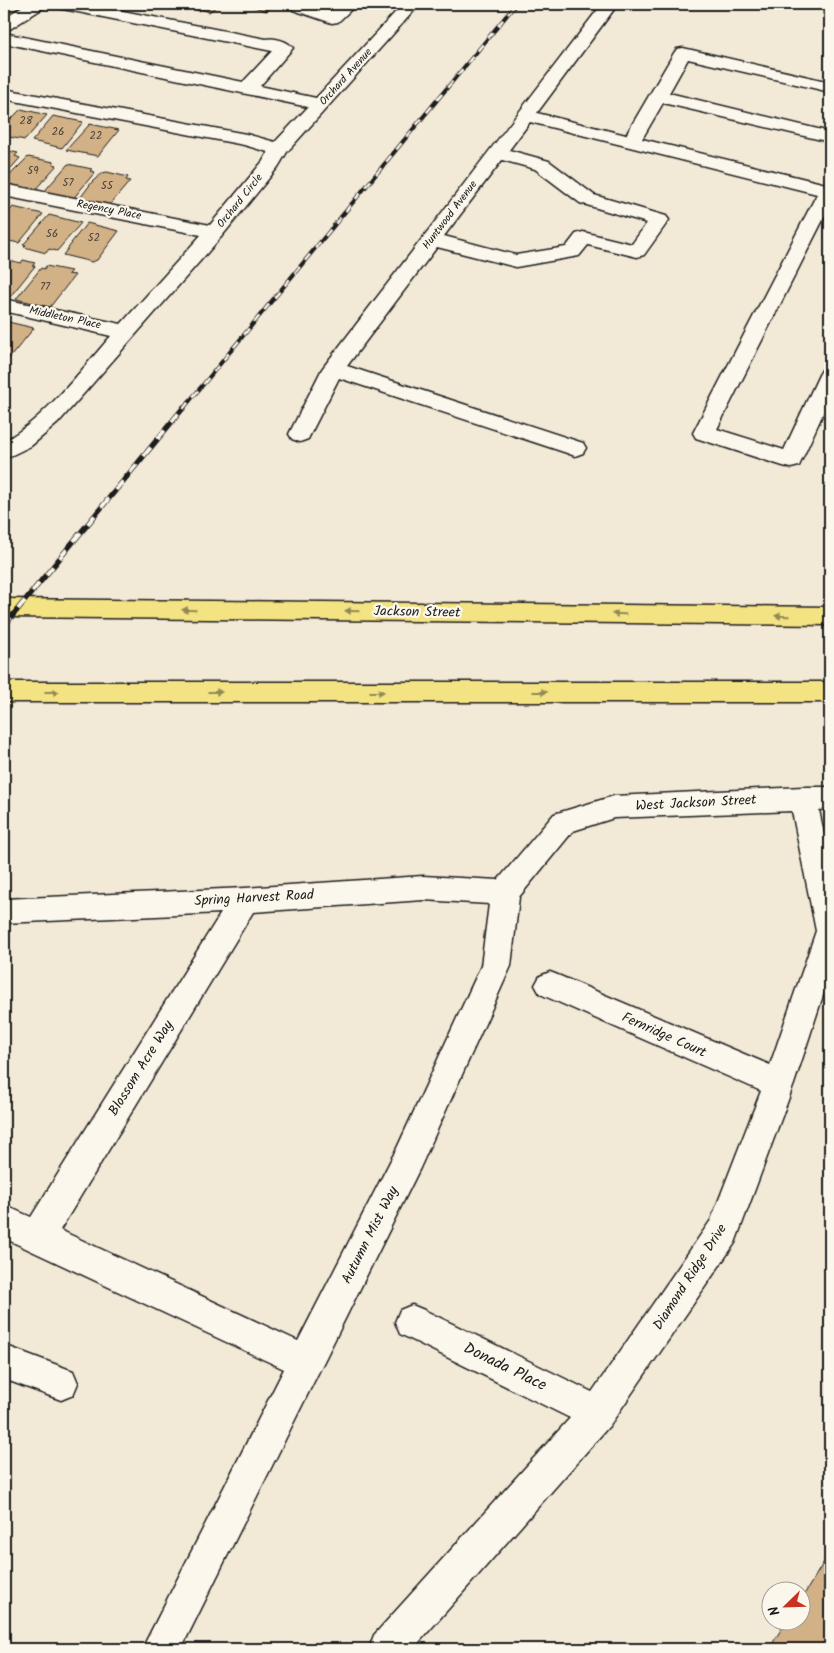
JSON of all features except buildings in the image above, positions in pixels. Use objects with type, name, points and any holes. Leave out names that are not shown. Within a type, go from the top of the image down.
[{"type":"main road","name":"Jackson Street","points":[[4,608],[830,616]]},
{"type":"main road","points":[[4,692],[830,692]]},
{"type":"street","points":[[4,25],[37,4]]},
{"type":"street","points":[[63,4],[284,48]]},
{"type":"street","points":[[299,6],[332,18],[349,4]]},
{"type":"street","name":"Huntwood Avenue","points":[[300,434],[334,369],[610,4]]},
{"type":"street","name":"Orchard Avenue","points":[[279,149],[407,5]]},
{"type":"street","points":[[177,10],[284,48]]},
{"type":"street","points":[[4,38],[321,104]]},
{"type":"street","points":[[247,88],[284,48]]},
{"type":"street","points":[[632,142],[684,53],[830,87]]},
{"type":"street","points":[[4,94],[246,140],[279,149]]},
{"type":"street","points":[[658,96],[830,137]]},
{"type":"street","points":[[525,115],[829,190],[704,433],[791,460],[830,375]]},
{"type":"street","name":"Orchard Circle","points":[[4,451],[23,441],[50,418],[215,232],[271,163],[279,149]]},
{"type":"street","points":[[432,240],[516,262],[572,252],[583,238],[637,251],[659,220],[587,199],[542,165],[497,153]]},
{"type":"street","name":"Regency Place","points":[[4,190],[215,232]]},
{"type":"street","name":"Middleton Place","points":[[4,305],[126,332]]},
{"type":"street","points":[[334,369],[575,448]]},
{"type":"street","name":"West Jackson Street","points":[[505,893],[564,822],[614,807],[817,798]]},
{"type":"street","name":"Diamond Ridge Drive","points":[[388,1649],[598,1413],[723,1231],[778,1084],[830,931],[817,798]]},
{"type":"street","name":"Spring Harvest Road","points":[[4,911],[245,900],[423,888],[505,893]]},
{"type":"street","name":"Autumn Mist Way","points":[[161,1649],[409,1157],[496,966],[505,893]]},
{"type":"street","name":"Blossom Acre Way","points":[[37,1237],[245,900]]},
{"type":"street","name":"Fernridge Court","points":[[550,985],[778,1084]]},
{"type":"street","points":[[4,1221],[306,1362]]},
{"type":"street","name":"Donada Place","points":[[412,1322],[598,1413]]},
{"type":"street","points":[[4,1362],[61,1383]]},
{"type":"railway","points":[[183,409],[516,4]]},
{"type":"railway","points":[[4,626],[184,407]]}]
